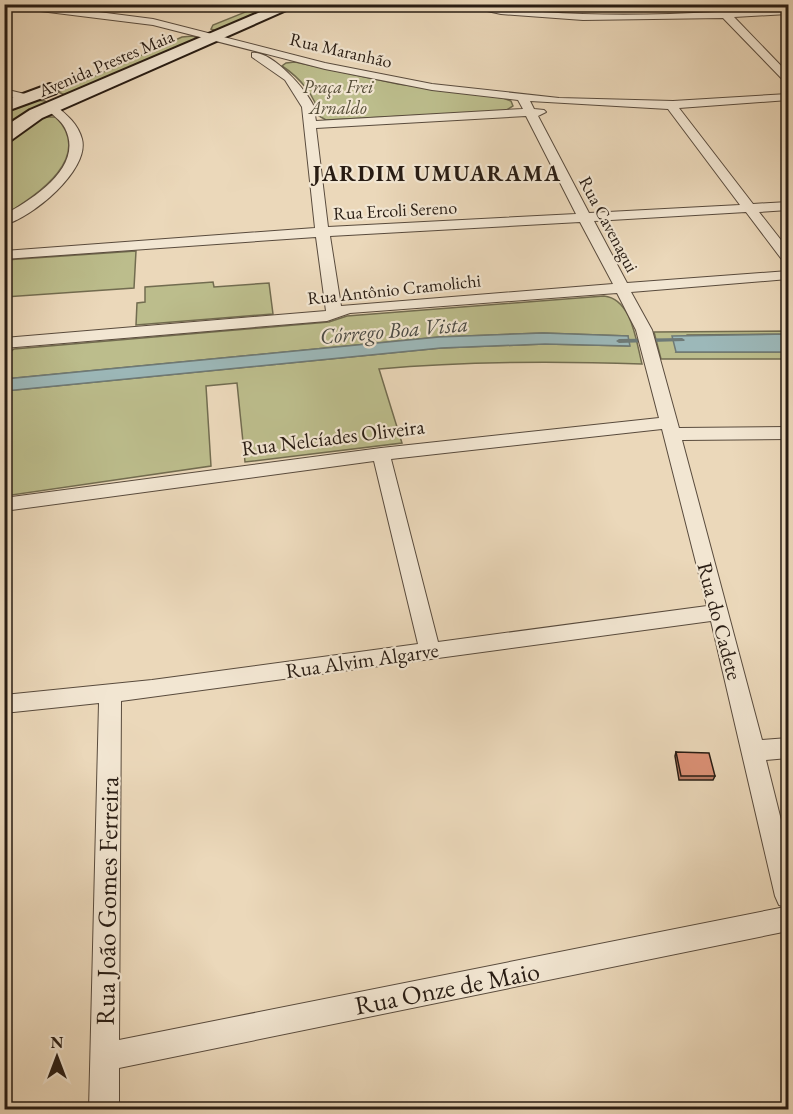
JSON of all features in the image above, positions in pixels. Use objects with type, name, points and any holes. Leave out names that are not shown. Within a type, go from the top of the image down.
[{"type":"street","name":"Rua Maranhão","points":[[8,4],[116,16],[192,31],[306,62],[401,82],[522,97],[670,105]]},
{"type":"street","name":"Avenida Prestes Maia","points":[[159,44],[255,4]]},
{"type":"street","name":"Avenida Prestes Maia","points":[[4,137],[24,121],[58,105],[219,39],[293,4]]},
{"type":"street","points":[[460,4],[530,15],[570,18],[657,18],[789,11]]},
{"type":"street","points":[[716,4],[789,80]]},
{"type":"street","points":[[219,39],[257,55],[278,69],[302,95],[308,107],[322,232],[334,312]]},
{"type":"street","points":[[278,69],[285,62],[306,62]]},
{"type":"street","name":"Avenida Prestes Maia","points":[[4,107],[62,84]]},
{"type":"street","points":[[4,92],[35,95],[58,105],[75,131],[78,140],[75,159],[66,174],[51,189],[4,221]]},
{"type":"street","name":"Rua Cavenagui","points":[[522,97],[623,288],[646,341]]},
{"type":"street","name":"Rua Maranhão","points":[[310,125],[789,97]]},
{"type":"street","points":[[670,105],[789,258]]},
{"type":"street","name":"Rua Ercoli Sereno","points":[[4,255],[322,232],[789,206]]},
{"type":"street","name":"Rua Antônio Cramolichi","points":[[4,343],[327,316],[334,312],[789,275]]},
{"type":"street","name":"Rua do Cadete","points":[[646,341],[719,612],[789,896]]},
{"type":"street","name":"Rua Nelcíades Oliveira","points":[[4,505],[188,477],[381,454],[669,428],[789,433]]},
{"type":"street","points":[[381,454],[430,650]]},
{"type":"street","name":"Rua Alvim Algarve","points":[[4,704],[110,693],[719,612]]},
{"type":"street","name":"Rua João Gomes Ferreira","points":[[104,1110],[110,693]]},
{"type":"street","points":[[753,751],[789,748]]},
{"type":"street","name":"Rua Onze de Maio","points":[[105,1057],[789,919]]},
{"type":"green space","points":[[263,5],[286,5],[216,31],[211,29],[213,25]]},
{"type":"green space","points":[[193,36],[199,39],[65,95],[58,92],[182,37]]},
{"type":"green space","name":"Praça Frei Arnaldo","points":[[295,62],[398,84],[503,98],[511,101],[513,106],[505,111],[326,120],[319,116],[306,88],[282,66]]},
{"type":"green space","points":[[34,100],[45,101],[47,105],[5,130],[5,110]]},
{"type":"green space","points":[[42,117],[56,117],[66,132],[69,147],[65,161],[57,174],[45,186],[5,215],[4,145],[11,137]]},
{"type":"green space","points":[[136,251],[134,288],[5,297],[5,260]]},
{"type":"green space","points":[[213,282],[214,287],[269,283],[273,314],[136,325],[137,303],[145,302],[145,287]]},
{"type":"green space","points":[[604,296],[613,299],[627,313],[635,333],[642,364],[510,362],[379,369],[402,443],[245,462],[237,383],[206,386],[211,466],[5,496],[5,391],[441,348],[545,344],[629,346],[628,336],[543,333],[439,337],[5,379],[5,356],[14,349],[329,322],[347,316]]},
{"type":"green space","points":[[788,331],[788,334],[687,335],[676,352],[788,352],[788,359],[661,359],[654,332]]},
{"type":"water","points":[[543,333],[628,336],[630,346],[545,344],[441,348],[5,391],[5,379],[439,337]]},
{"type":"water","points":[[788,334],[788,352],[676,352],[672,336]]},
{"type":"building","points":[[676,752],[709,753],[715,776],[681,776]]},
{"type":"waterway","name":"Córrego Boa Vista","points":[[619,341],[682,340]]},
{"type":"district","name":"JARDIM UMUARAMA","points":[[437,173]]}]
